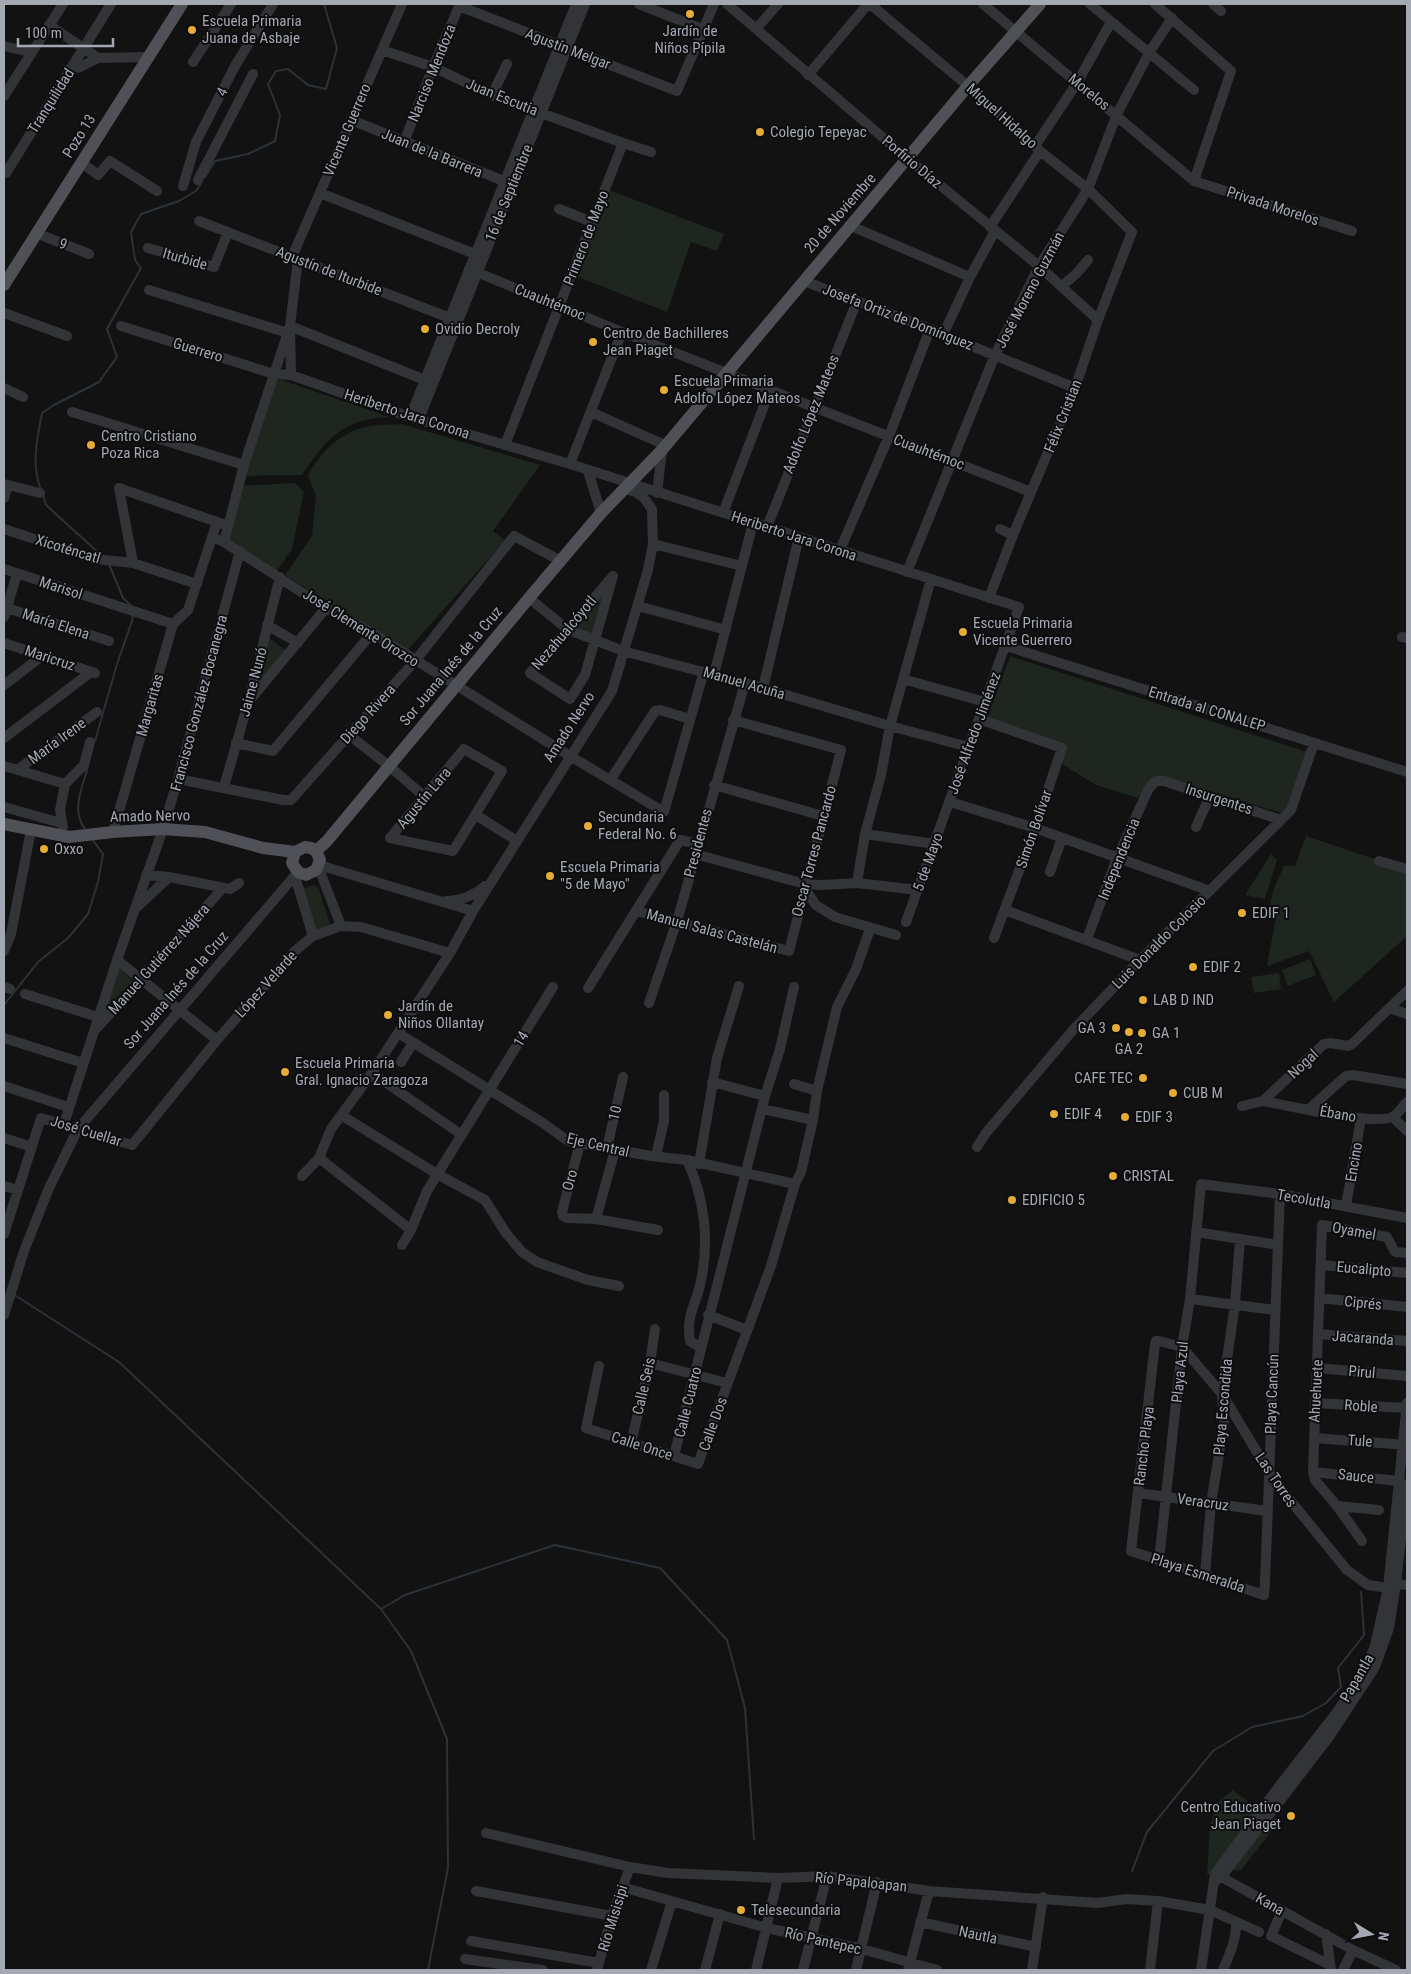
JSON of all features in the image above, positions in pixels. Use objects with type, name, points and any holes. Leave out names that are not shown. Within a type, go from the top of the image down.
[{"type":"main road","name":"Pozo 13","points":[[4,285],[182,4]]},
{"type":"main road","name":"20 de Noviembre","points":[[627,486],[664,447],[908,160],[968,86],[1040,4]]},
{"type":"main road","name":"Sor Juana Inés de la Cruz","points":[[316,851],[327,841],[601,513],[627,486]]},
{"type":"main road","name":"Amado Nervo","points":[[4,824],[74,837],[163,829],[205,832],[263,848],[296,852],[305,847],[316,851]]},
{"type":"main road","points":[[296,852],[292,863],[296,874],[306,875],[312,874],[319,866],[320,860],[316,851]]},
{"type":"street","points":[[4,96],[30,52],[63,4]]},
{"type":"street","name":"Tranquilidad","points":[[6,173],[111,4]]},
{"type":"street","points":[[193,62],[231,4]]},
{"type":"street","name":"4","points":[[183,186],[196,142],[236,66],[273,4]]},
{"type":"street","name":"Vicente Guerrero","points":[[224,542],[244,464],[289,329],[295,258],[351,120],[402,4]]},
{"type":"street","name":"16 de Septiembre","points":[[415,418],[563,46],[576,4]]},
{"type":"street","name":"16 de Septiembre","points":[[563,46],[586,4]]},
{"type":"street","points":[[639,4],[702,29],[714,4]]},
{"type":"street","name":"Porfirio Díaz","points":[[727,4],[908,160],[1039,266],[1098,320]]},
{"type":"street","points":[[756,29],[778,4]]},
{"type":"street","points":[[808,75],[869,4]]},
{"type":"street","name":"Miguel Hidalgo","points":[[869,4],[968,86],[1037,148],[1088,190],[1132,232]]},
{"type":"street","name":"Morelos","points":[[983,4],[1117,114],[1194,181]]},
{"type":"street","points":[[1090,4],[1194,90]]},
{"type":"street","points":[[1155,4],[1231,71],[1194,181]]},
{"type":"street","points":[[1213,4],[1222,11]]},
{"type":"street","name":"Agustín Melgar","points":[[460,5],[677,91],[702,29]]},
{"type":"street","name":"Narciso Mendoza","points":[[404,142],[433,67],[460,5]]},
{"type":"street","name":"José Moreno Guzmán","points":[[907,572],[995,355],[1039,266],[1088,190],[1117,114],[1149,53],[1172,18]]},
{"type":"street","points":[[943,334],[993,229],[1037,148],[1077,83],[1111,22]]},
{"type":"street","points":[[49,25],[98,58]]},
{"type":"street","points":[[4,46],[30,52]]},
{"type":"street","name":"Juan Escutia","points":[[382,50],[433,67],[492,95],[651,152]]},
{"type":"street","points":[[70,69],[80,67],[98,58],[148,57]]},
{"type":"street","points":[[492,95],[507,64]]},
{"type":"street","points":[[198,180],[253,74]]},
{"type":"street","name":"Juan de la Barrera","points":[[351,120],[508,183]]},
{"type":"street","points":[[196,142],[215,145]]},
{"type":"street","name":"Primero de Mayo","points":[[506,444],[623,143]]},
{"type":"street","points":[[82,162],[98,175],[110,161],[157,191]]},
{"type":"street","name":"Privada Morelos","points":[[1194,181],[1352,231]]},
{"type":"street","points":[[320,194],[480,255]]},
{"type":"street","points":[[559,209],[592,222]]},
{"type":"street","name":"Agustín de Iturbide","points":[[199,221],[454,319]]},
{"type":"street","points":[[851,226],[970,278]]},
{"type":"street","name":"Iturbide","points":[[148,248],[214,267],[228,232]]},
{"type":"street","name":"Félix Cristian","points":[[989,598],[1013,535],[1075,388],[1098,320],[1132,232]]},
{"type":"street","name":"9","points":[[36,233],[89,254]]},
{"type":"street","points":[[1062,286],[1088,260]]},
{"type":"street","name":"Cuauhtémoc","points":[[473,271],[622,332],[1031,492]]},
{"type":"street","name":"Josefa Ortiz de Domínguez","points":[[804,281],[943,334],[1075,388]]},
{"type":"street","points":[[149,290],[289,329],[429,382]]},
{"type":"street","name":"Adolfo López Mateos","points":[[767,527],[857,301]]},
{"type":"street","points":[[4,314],[67,336]]},
{"type":"street","name":"Guerrero","points":[[121,326],[274,374]]},
{"type":"street","points":[[289,329],[291,375]]},
{"type":"street","points":[[840,550],[889,436],[930,329]]},
{"type":"street","points":[[570,464],[622,332]]},
{"type":"street","name":"Heriberto Jara Corona","points":[[274,374],[291,375],[415,418],[570,464],[627,486],[658,493],[723,513],[1019,607]]},
{"type":"street","points":[[4,388],[24,396]]},
{"type":"street","points":[[723,513],[770,390]]},
{"type":"street","points":[[72,412],[244,464]]},
{"type":"street","points":[[591,412],[664,447],[658,493]]},
{"type":"street","points":[[588,470],[601,513]]},
{"type":"street","points":[[4,498],[6,484],[40,494]]},
{"type":"street","name":"Amado Nervo","points":[[302,1176],[319,1158],[331,1129],[372,1073],[450,953],[473,911],[612,691],[638,606],[653,544],[654,519],[652,510],[644,498],[627,486]]},
{"type":"street","points":[[197,584],[133,563],[118,488],[228,525]]},
{"type":"street","name":"Margaritas","points":[[113,832],[173,624],[188,610],[217,522]]},
{"type":"street","points":[[714,674],[753,523]]},
{"type":"street","name":"Xicoténcatl","points":[[4,529],[95,559],[133,563]]},
{"type":"street","points":[[1000,529],[1013,535]]},
{"type":"street","name":"Diego Rivera","points":[[178,779],[291,800],[415,661],[514,536],[561,560]]},
{"type":"street","name":"José Clemente Orozco","points":[[212,537],[224,542],[326,608],[372,633],[664,812],[690,719]]},
{"type":"street","points":[[764,688],[799,537]]},
{"type":"street","points":[[653,544],[742,566]]},
{"type":"street","name":"Francisco González Bocanegra","points":[[64,1124],[68,1106],[163,829],[240,552]]},
{"type":"street","name":"Marisol","points":[[4,569],[173,624]]},
{"type":"street","points":[[5,611],[17,574]]},
{"type":"street","name":"Nezahualcóyotl","points":[[613,576],[585,675],[570,699],[530,673],[567,629],[613,576]]},
{"type":"street","name":"Jaime Nunó","points":[[224,787],[280,577]]},
{"type":"street","points":[[857,883],[865,834],[881,775],[890,726],[931,579]]},
{"type":"street","name":"Manuel Acuña","points":[[529,598],[567,629],[623,651],[704,671],[969,748]]},
{"type":"street","points":[[638,606],[726,630]]},
{"type":"street","name":"José Alfredo Jiménez","points":[[950,802],[1019,607]]},
{"type":"street","points":[[248,702],[326,608]]},
{"type":"street","name":"María Elena","points":[[5,611],[109,641]]},
{"type":"street","points":[[267,626],[298,643]]},
{"type":"street","points":[[236,743],[273,751],[372,633]]},
{"type":"street","name":"Maricruz","points":[[4,643],[90,671]]},
{"type":"street","name":"Entrada al CONALEP","points":[[1006,646],[1407,772]]},
{"type":"street","points":[[4,685],[42,656]]},
{"type":"street","points":[[4,730],[90,671]]},
{"type":"street","points":[[4,738],[90,671]]},
{"type":"street","points":[[611,779],[655,711],[660,710],[690,719],[704,671]]},
{"type":"street","points":[[903,679],[985,702]]},
{"type":"street","name":"Presidentes","points":[[649,1003],[677,921],[714,785],[745,683]]},
{"type":"street","name":"María Irene","points":[[17,770],[98,712]]},
{"type":"street","name":"Simón Bolívar","points":[[979,719],[1062,748],[1035,828],[994,938]]},
{"type":"street","name":"Oscar Torres Pancardo","points":[[733,720],[841,750],[804,886],[789,951]]},
{"type":"street","points":[[349,735],[425,797]]},
{"type":"street","points":[[61,824],[60,810],[65,784],[84,765],[90,742]]},
{"type":"street","name":"Luis Donaldo Colosio","points":[[978,1147],[986,1133],[1073,1030],[1140,960],[1291,810],[1314,742]]},
{"type":"street","name":"Agustín Lara","points":[[464,749],[502,771],[453,851],[390,838],[425,797],[464,749]]},
{"type":"street","points":[[4,766],[65,784]]},
{"type":"street","name":"Insurgentes","points":[[1156,781],[1164,781],[1281,820]]},
{"type":"street","name":"Independencia","points":[[1087,940],[1117,858],[1149,788],[1156,781]]},
{"type":"street","points":[[714,785],[823,816]]},
{"type":"street","points":[[1196,827],[1210,796]]},
{"type":"street","points":[[950,802],[1035,828],[1210,891]]},
{"type":"street","name":"5 de Mayo","points":[[906,922],[950,802]]},
{"type":"street","points":[[4,807],[61,824],[74,837]]},
{"type":"street","points":[[476,815],[517,841]]},
{"type":"street","points":[[4,951],[31,830]]},
{"type":"street","points":[[865,834],[935,844]]},
{"type":"street","points":[[1050,872],[1062,838]]},
{"type":"street","points":[[588,988],[680,840],[697,849],[804,886],[857,883],[918,890]]},
{"type":"street","points":[[1379,861],[1407,869]]},
{"type":"street","points":[[319,866],[473,911]]},
{"type":"street","points":[[319,866],[341,926]]},
{"type":"street","points":[[296,874],[313,936]]},
{"type":"street","name":"Sor Juana Inés de la Cruz","points":[[4,1315],[24,1251],[46,1197],[78,1129],[296,874]]},
{"type":"street","points":[[146,875],[168,876],[230,889],[239,883]]},
{"type":"street","name":"Francisco González Bocanegra","points":[[134,910],[168,876]]},
{"type":"street","points":[[442,902],[455,901],[478,893],[494,879]]},
{"type":"street","points":[[804,886],[816,905],[835,917],[896,935]]},
{"type":"street","name":"Manuel Gutiérrez Nájera","points":[[94,1030],[223,888]]},
{"type":"street","name":"Manuel Salas Castelán","points":[[636,910],[789,951]]},
{"type":"street","points":[[1005,910],[1140,960]]},
{"type":"street","name":"López Velarde","points":[[132,1145],[217,1040],[295,951],[313,936],[341,926],[361,927],[450,953]]},
{"type":"street","name":"Calle Dos","points":[[698,1464],[771,1266],[795,1184],[801,1172],[816,1091],[837,1008],[856,969],[870,928]]},
{"type":"street","points":[[117,960],[217,1040]]},
{"type":"street","points":[[698,1164],[717,1058],[738,986]]},
{"type":"street","name":"14","points":[[402,1245],[411,1230],[427,1191],[553,987]]},
{"type":"street","name":"Calle Cuatro","points":[[674,1456],[702,1348],[708,1315],[765,1096],[780,1049],[794,987]]},
{"type":"street","name":"Nogal","points":[[1242,1106],[1263,1101],[1324,1044],[1331,1043],[1348,1046],[1407,991]]},
{"type":"street","points":[[25,994],[98,1017]]},
{"type":"street","points":[[1389,1008],[1407,1014]]},
{"type":"street","name":"Eje Central","points":[[398,1033],[543,1123],[568,1142],[687,1160],[698,1164],[795,1184]]},
{"type":"street","points":[[4,1038],[83,1063]]},
{"type":"street","points":[[401,1062],[413,1043]]},
{"type":"street","points":[[372,1073],[462,1135]]},
{"type":"street","points":[[1309,1109],[1346,1076],[1354,1075],[1407,1084]]},
{"type":"street","name":"10","points":[[596,1219],[611,1149],[623,1077]]},
{"type":"street","points":[[712,1082],[765,1096]]},
{"type":"street","points":[[794,1084],[816,1091]]},
{"type":"street","points":[[4,1086],[68,1106]]},
{"type":"street","points":[[656,1156],[664,1121],[664,1095]]},
{"type":"street","name":"Ébano","points":[[1263,1101],[1361,1118],[1382,1119],[1394,1117]]},
{"type":"street","points":[[1407,1102],[1394,1117],[1407,1131]]},
{"type":"street","points":[[762,1109],[812,1120]]},
{"type":"street","points":[[342,1115],[437,1174],[485,1200],[506,1233],[522,1252],[537,1262],[588,1280],[619,1286]]},
{"type":"street","name":"José Cuellar","points":[[32,1146],[41,1118],[132,1145]]},
{"type":"street","name":"Encino","points":[[1346,1206],[1361,1118]]},
{"type":"street","points":[[4,1138],[32,1146],[4,1234]]},
{"type":"street","name":"Oro","points":[[580,1143],[562,1212],[563,1216],[567,1218],[596,1219]]},
{"type":"street","points":[[319,1158],[411,1230]]},
{"type":"street","points":[[687,1160],[693,1174],[706,1231],[700,1286],[689,1315],[688,1329],[690,1340],[702,1348]]},
{"type":"street","name":"Tecolutla","points":[[1201,1184],[1280,1194],[1407,1218]]},
{"type":"street","name":"Playa Azul","points":[[1159,1560],[1182,1346],[1190,1299],[1201,1184]]},
{"type":"street","points":[[4,1186],[18,1190]]},
{"type":"street","name":"Playa Cancún","points":[[1264,1595],[1280,1194]]},
{"type":"street","points":[[596,1219],[658,1230]]},
{"type":"street","name":"Oyamel","points":[[1322,1225],[1387,1237],[1395,1252],[1407,1253]]},
{"type":"street","name":"Ahuehuete","points":[[1313,1472],[1322,1225]]},
{"type":"street","points":[[1196,1232],[1278,1245]]},
{"type":"street","name":"Playa Escondida","points":[[1205,1575],[1211,1504],[1224,1424],[1222,1394],[1235,1304],[1240,1239]]},
{"type":"street","name":"Eucalipto","points":[[1321,1265],[1407,1273]]},
{"type":"street","name":"Ciprés","points":[[1319,1298],[1407,1307]]},
{"type":"street","points":[[1190,1299],[1275,1310]]},
{"type":"street","points":[[708,1315],[748,1330]]},
{"type":"street","name":"Calle Seis","points":[[631,1443],[650,1363],[655,1329]]},
{"type":"street","name":"Jacaranda","points":[[1318,1334],[1407,1341]]},
{"type":"street","name":"Rancho Playa","points":[[1131,1551],[1156,1341],[1182,1346]]},
{"type":"street","name":"Las Torres","points":[[1182,1346],[1222,1394],[1269,1472],[1295,1508],[1347,1570],[1368,1585],[1407,1585]]},
{"type":"street","points":[[650,1363],[727,1383]]},
{"type":"street","name":"Calle Once","points":[[599,1366],[586,1428],[698,1464]]},
{"type":"street","name":"Pirul","points":[[1318,1368],[1407,1376]]},
{"type":"street","name":"Roble","points":[[1315,1403],[1407,1406]]},
{"type":"street","name":"Papantla","points":[[1201,1970],[1217,1878],[1340,1715],[1368,1671],[1392,1586],[1403,1482],[1407,1406]]},
{"type":"street","name":"Tule","points":[[1314,1438],[1405,1445]]},
{"type":"street","points":[[1313,1472],[1315,1480],[1337,1506],[1362,1542]]},
{"type":"street","name":"Sauce","points":[[1313,1472],[1403,1482]]},
{"type":"street","name":"Veracruz","points":[[1138,1493],[1267,1511]]},
{"type":"street","points":[[1337,1506],[1380,1510]]},
{"type":"street","name":"Playa Esmeralda","points":[[1131,1551],[1264,1595]]},
{"type":"street","name":"Río Papaloapan","points":[[486,1833],[630,1867],[668,1873],[778,1878],[828,1876],[929,1890],[1098,1903],[1126,1899],[1158,1901],[1210,1910],[1236,1922]]},
{"type":"street","name":"Río Misisipi","points":[[598,1967],[612,1916],[630,1867]]},
{"type":"street","points":[[803,1970],[828,1876]]},
{"type":"street","points":[[756,1970],[778,1878]]},
{"type":"street","name":"Kana","points":[[1217,1878],[1326,1934],[1353,1950],[1396,1970]]},
{"type":"street","points":[[856,1970],[877,1882]]},
{"type":"street","name":"Río Pantepec","points":[[622,1887],[767,1928],[862,1949],[909,1966],[937,1970]]},
{"type":"street","points":[[909,1966],[929,1890]]},
{"type":"street","points":[[476,1891],[612,1916]]},
{"type":"street","points":[[1032,1970],[1043,1898]]},
{"type":"street","points":[[652,1970],[672,1900]]},
{"type":"street","points":[[1150,1970],[1158,1901]]},
{"type":"street","points":[[1282,1911],[1270,1936],[1331,1968]]},
{"type":"street","points":[[705,1970],[720,1914]]},
{"type":"street","name":"Nautla","points":[[920,1922],[1036,1947]]},
{"type":"street","points":[[1222,1970],[1233,1946],[1236,1922],[1259,1932]]},
{"type":"street","points":[[1326,1934],[1331,1968]]},
{"type":"street","points":[[471,1941],[598,1967]]},
{"type":"street","points":[[1343,1970],[1353,1950]]},
{"type":"street","points":[[465,1959],[543,1970]]},
{"type":"shaded area","points":[[609,190],[724,234],[717,251],[691,242],[667,312],[576,276]]},
{"type":"shaded area","points":[[276,380],[282,380],[389,417],[359,422],[337,433],[319,451],[302,475],[247,476],[246,468]]},
{"type":"shaded area","points":[[402,424],[540,465],[493,531],[505,540],[407,651],[285,575],[312,536],[316,496],[308,475],[325,451],[339,439],[356,430],[375,425]]},
{"type":"shaded area","points":[[295,483],[304,492],[292,549],[276,572],[220,535],[241,486]]},
{"type":"shaded area","points":[[604,593],[593,636],[574,629]]},
{"type":"shaded area","points":[[269,638],[288,652],[253,691]]},
{"type":"shaded area","points":[[1010,656],[1313,754],[1285,814],[1155,776],[1138,798],[1096,785],[1062,764],[1066,746],[987,719]]},
{"type":"shaded area","points":[[1306,836],[1407,870],[1407,936],[1334,1002],[1309,951],[1267,966],[1277,911],[1269,909],[1274,888],[1284,866],[1295,866]]},
{"type":"shaded area","points":[[1271,854],[1277,860],[1265,899],[1245,895]]},
{"type":"shaded area","points":[[314,885],[319,889],[330,924],[316,931],[302,889]]},
{"type":"shaded area","points":[[1310,959],[1316,975],[1288,986],[1282,970]]},
{"type":"shaded area","points":[[119,968],[133,981],[104,1010]]},
{"type":"shaded area","points":[[1279,973],[1281,989],[1254,993],[1251,977]]},
{"type":"shaded area","points":[[1233,1790],[1260,1811],[1258,1815],[1274,1828],[1241,1870],[1236,1871],[1221,1864],[1212,1876],[1207,1874],[1210,1826],[1218,1802]]},
{"type":"waterway","points":[[205,177],[215,161],[248,154],[275,141],[280,115],[268,84],[276,71],[288,69],[308,85],[326,89],[337,48],[324,4]]},
{"type":"waterway","points":[[41,490],[36,471],[36,461],[42,413],[99,382],[117,357],[107,329],[141,268],[135,260],[131,232],[141,214],[179,201],[196,191],[201,183]]},
{"type":"waterway","points":[[43,494],[46,505],[101,555]]},
{"type":"waterway","points":[[109,564],[123,598],[133,607]]},
{"type":"waterway","points":[[95,741],[133,614]]},
{"type":"waterway","points":[[85,829],[81,822],[78,807],[88,767]]},
{"type":"waterway","points":[[4,1005],[38,962],[68,938],[88,914],[98,882],[103,854],[92,839]]},
{"type":"waterway","points":[[13,1294],[119,1362],[381,1609],[411,1651],[447,1739],[448,1868],[428,1970]]},
{"type":"waterway","points":[[381,1609],[405,1595],[555,1545],[660,1568],[727,1640],[745,1708],[754,1839]]},
{"type":"waterway","points":[[1132,1871],[1147,1832],[1213,1751],[1252,1727],[1303,1716],[1326,1703],[1341,1687],[1338,1668],[1364,1635],[1361,1592]]},
{"type":"place","name":"Jardín de Niños Pípila","points":[[690,14]]},
{"type":"place","name":"Escuela Primaria Juana de Asbaje","points":[[192,30]]},
{"type":"place","name":"Colegio Tepeyac","points":[[760,132]]},
{"type":"place","name":"Ovidio Decroly","points":[[425,329]]},
{"type":"place","name":"Centro de Bachilleres Jean Piaget","points":[[593,342]]},
{"type":"place","name":"Escuela Primaria Adolfo López Mateos","points":[[664,390]]},
{"type":"place","name":"Centro Cristiano Poza Rica","points":[[91,445]]},
{"type":"place","name":"Escuela Primaria Vicente Guerrero","points":[[963,632]]},
{"type":"place","name":"Secundaria Federal No. 6","points":[[588,826]]},
{"type":"place","name":"Oxxo","points":[[44,849]]},
{"type":"place","name":"Escuela Primaria \"5 de Mayo\"","points":[[550,876]]},
{"type":"place","name":"EDIF 1","points":[[1242,913]]},
{"type":"place","name":"EDIF 2","points":[[1193,967]]},
{"type":"place","name":"LAB D IND","points":[[1143,1000]]},
{"type":"place","name":"Jardín de Niños Ollantay","points":[[388,1015]]},
{"type":"place","name":"GA 3","points":[[1116,1028]]},
{"type":"place","name":"GA 2","points":[[1129,1032]]},
{"type":"place","name":"GA 1","points":[[1142,1033]]},
{"type":"place","name":"Escuela Primaria Gral. Ignacio Zaragoza","points":[[285,1072]]},
{"type":"place","name":"CAFE TEC","points":[[1143,1078]]},
{"type":"place","name":"CUB M","points":[[1173,1093]]},
{"type":"place","name":"EDIF 4","points":[[1054,1114]]},
{"type":"place","name":"EDIF 3","points":[[1125,1117]]},
{"type":"place","name":"CRISTAL","points":[[1113,1176]]},
{"type":"place","name":"EDIFICIO 5","points":[[1012,1200]]},
{"type":"place","name":"Centro Educativo Jean Piaget","points":[[1291,1816]]},
{"type":"place","name":"Telesecundaria","points":[[741,1910]]}]
